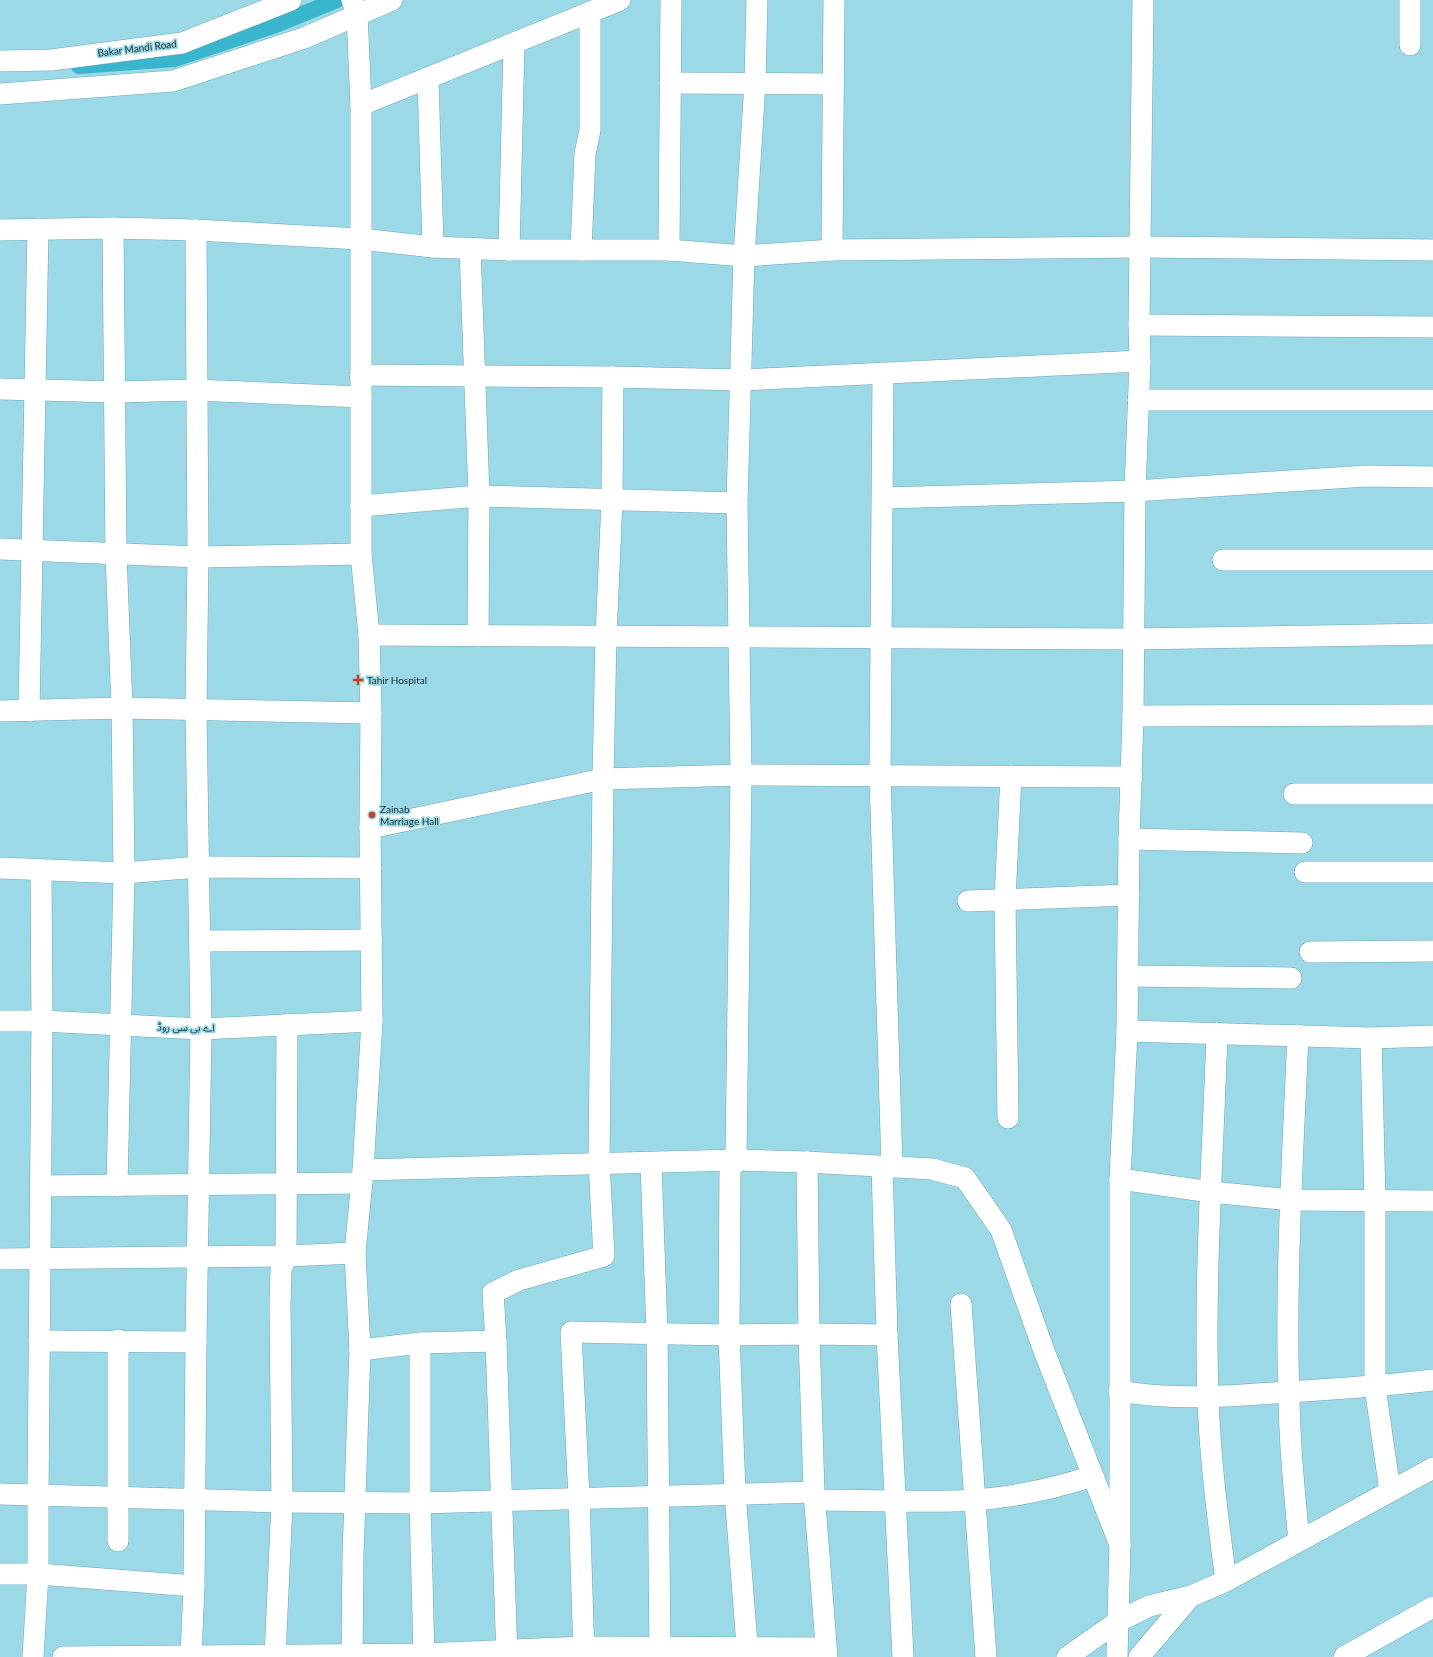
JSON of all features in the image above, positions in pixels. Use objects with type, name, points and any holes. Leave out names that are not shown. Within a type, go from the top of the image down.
[{"type":"street","name":"Bakar Mandi Road","points":[[0,61],[51,60],[182,43],[291,0]]},
{"type":"street","points":[[0,94],[173,81],[304,38],[355,7],[392,0]]},
{"type":"street","points":[[361,105],[620,0]]},
{"type":"street","points":[[669,250],[672,0]]},
{"type":"street","points":[[748,1652],[735,1493],[729,1335],[730,1170],[736,1160],[741,775],[737,503],[744,256],[755,83],[757,0]]},
{"type":"street","points":[[832,250],[834,0]]},
{"type":"street","points":[[1117,1657],[1120,1545],[1120,1179],[1127,1031],[1129,839],[1132,776],[1135,491],[1140,361],[1139,325],[1143,0]]},
{"type":"street","points":[[1410,0],[1410,45]]},
{"type":"street","points":[[352,1656],[354,1502],[360,1350],[355,1253],[362,1176],[372,1021],[372,868],[370,828],[371,713],[369,635],[361,554],[361,105],[355,7]]},
{"type":"street","points":[[582,250],[585,154],[590,130],[590,12]]},
{"type":"street","points":[[509,250],[514,44]]},
{"type":"street","points":[[428,78],[433,247]]},
{"type":"street","points":[[670,83],[833,84]]},
{"type":"street","points":[[0,230],[113,228],[196,230],[360,239],[433,247],[509,250],[669,250],[744,256],[832,250],[1140,247],[1433,250]]},
{"type":"street","points":[[113,228],[116,392],[116,554],[122,708],[124,873],[122,1025],[117,1186]]},
{"type":"street","points":[[29,711],[38,229]]},
{"type":"street","points":[[191,1656],[194,1586],[201,1029],[196,710],[198,557],[195,390],[196,230]]},
{"type":"street","points":[[470,248],[479,496],[478,636]]},
{"type":"street","points":[[1139,325],[1433,328]]},
{"type":"street","points":[[360,375],[613,377],[741,380],[1140,361]]},
{"type":"street","points":[[883,373],[884,498],[880,776],[887,1166],[887,1335],[903,1657]]},
{"type":"street","points":[[507,1654],[493,1293],[519,1280],[604,1256],[599,1163],[603,779],[606,637],[612,500],[613,377]]},
{"type":"street","points":[[0,388],[116,392],[195,390],[361,397]]},
{"type":"street","points":[[1138,400],[1433,400]]},
{"type":"street","points":[[884,498],[1135,491],[1367,476],[1433,477]]},
{"type":"street","points":[[361,506],[479,496],[737,503]]},
{"type":"street","points":[[0,549],[198,557],[361,554]]},
{"type":"street","points":[[1223,560],[1433,560]]},
{"type":"street","points":[[369,635],[1133,639],[1433,634]]},
{"type":"street","points":[[0,711],[122,708],[371,713]]},
{"type":"street","points":[[1133,716],[1433,715]]},
{"type":"street","points":[[370,828],[603,779],[741,775],[1132,776]]},
{"type":"street","points":[[1008,1118],[1005,899],[1011,776]]},
{"type":"street","points":[[1294,794],[1433,794]]},
{"type":"street","points":[[1129,839],[1302,843]]},
{"type":"street","points":[[0,868],[42,871],[124,873],[199,866],[372,868]]},
{"type":"street","points":[[33,1657],[38,1574],[42,871]]},
{"type":"street","points":[[1306,872],[1433,872]]},
{"type":"street","points":[[968,900],[1129,895]]},
{"type":"street","points":[[200,941],[372,940]]},
{"type":"street","points":[[1310,952],[1433,951]]},
{"type":"street","points":[[1128,976],[1291,978]]},
{"type":"street","name":"اے بی سی روڈ","points":[[0,1021],[42,1020],[201,1029],[372,1021]]},
{"type":"street","points":[[275,1656],[282,1502],[280,1304],[282,1270],[286,1256],[287,1024]]},
{"type":"street","points":[[1127,1031],[1371,1038],[1433,1036]]},
{"type":"street","points":[[1217,1033],[1208,1276],[1208,1398],[1214,1490],[1226,1581]]},
{"type":"street","points":[[1298,1035],[1291,1200],[1288,1344],[1291,1447],[1299,1541]]},
{"type":"street","points":[[1371,1038],[1375,1387],[1390,1491]]},
{"type":"street","points":[[40,1186],[286,1183],[362,1176],[599,1163],[651,1164],[736,1160],[807,1162],[932,1169],[965,1178],[1001,1230],[1044,1351],[1120,1545]]},
{"type":"street","points":[[63,1657],[424,1656],[584,1652],[826,1652],[815,1496],[809,1334],[807,1162]]},
{"type":"street","points":[[651,1164],[657,1333],[660,1653]]},
{"type":"street","points":[[1120,1179],[1211,1192],[1291,1200],[1433,1201]]},
{"type":"street","points":[[0,1259],[40,1260],[286,1256],[355,1253]]},
{"type":"street","points":[[961,1304],[986,1657]]},
{"type":"street","points":[[584,1652],[579,1498],[571,1332],[729,1335],[887,1335]]},
{"type":"street","points":[[39,1341],[118,1340],[196,1342]]},
{"type":"street","points":[[118,1340],[118,1540]]},
{"type":"street","points":[[360,1350],[420,1343],[496,1341]]},
{"type":"street","points":[[420,1343],[420,1503],[424,1656]]},
{"type":"street","points":[[1119,1391],[1147,1396],[1208,1398],[1375,1387],[1433,1380]]},
{"type":"street","points":[[1067,1657],[1117,1622],[1149,1606],[1191,1596],[1226,1581],[1433,1468]]},
{"type":"street","points":[[0,1494],[282,1502],[420,1503],[501,1499],[659,1497],[735,1493],[896,1501],[1000,1497],[1062,1485],[1093,1476]]},
{"type":"street","points":[[0,1574],[38,1574],[194,1586]]},
{"type":"street","points":[[1139,1657],[1191,1596]]},
{"type":"street","points":[[1356,1654],[1433,1607]]},
{"type":"waterway","points":[[79,66],[175,59],[273,26],[337,0]]},
{"type":"place","name":"Tahir Hospital","points":[[358,680]]},
{"type":"place","name":"Zainab Marriage Hall","points":[[372,815]]}]
